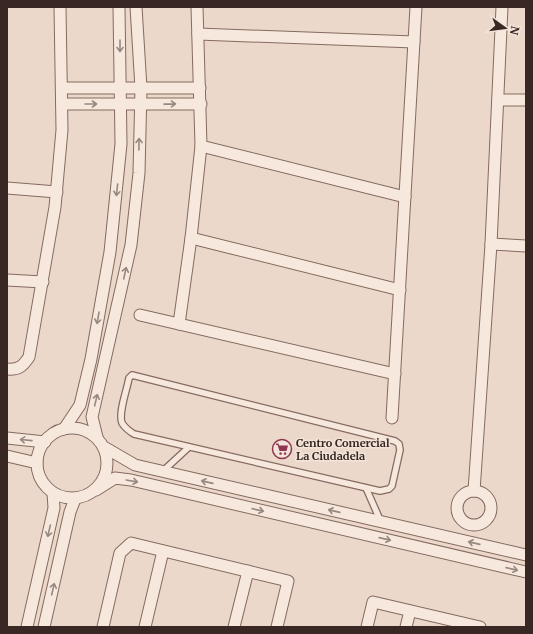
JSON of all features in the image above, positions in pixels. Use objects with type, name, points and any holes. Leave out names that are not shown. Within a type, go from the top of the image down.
[{"type":"street","points":[[7,369],[14,370],[22,367],[30,357],[57,192],[62,130],[60,7]]},
{"type":"street","points":[[64,429],[80,405],[91,359],[110,252],[121,144],[119,7]]},
{"type":"street","points":[[96,490],[103,481],[107,470],[107,458],[104,447],[97,437],[92,418],[131,245],[139,172],[140,88],[136,7]]},
{"type":"street","points":[[180,324],[201,146],[201,104],[197,7]]},
{"type":"street","points":[[392,418],[416,7]]},
{"type":"street","points":[[474,491],[491,244],[502,7]]},
{"type":"street","points":[[198,34],[414,42]]},
{"type":"street","points":[[62,88],[200,88]]},
{"type":"street","points":[[498,100],[526,100]]},
{"type":"street","points":[[62,104],[201,104]]},
{"type":"street","points":[[201,146],[405,197]]},
{"type":"street","points":[[7,188],[57,192]]},
{"type":"street","points":[[191,238],[400,290]]},
{"type":"street","points":[[491,244],[526,246]]},
{"type":"street","points":[[7,280],[43,282]]},
{"type":"street","points":[[140,315],[395,374]]},
{"type":"street","points":[[97,437],[87,431],[76,428],[64,429],[53,434],[45,442],[39,452],[37,463],[39,475],[44,485],[53,493],[64,498],[75,499],[86,496],[115,478],[132,480],[526,572]]},
{"type":"street","points":[[7,438],[45,442]]},
{"type":"street","points":[[104,447],[135,465],[526,555]]},
{"type":"street","points":[[7,456],[37,463]]},
{"type":"street","points":[[27,627],[54,508],[53,493]]},
{"type":"street","points":[[44,627],[70,512],[75,499]]},
{"type":"street","points":[[103,627],[120,553],[131,543],[288,581],[277,627]]},
{"type":"street","points":[[145,627],[163,550]]},
{"type":"street","points":[[234,627],[248,571]]},
{"type":"street","points":[[367,627],[373,602],[480,627]]},
{"type":"street","points":[[406,627],[410,611]]},
{"type":"lane","points":[[134,375],[398,443],[400,450],[392,486],[389,489],[380,491],[366,488],[134,434],[124,427],[121,415],[130,376],[134,375]]},
{"type":"lane","points":[[162,471],[189,447]]},
{"type":"lane","points":[[366,488],[381,522]]},
{"type":"place","name":"Centro Comercial La Ciudadela","points":[[282,449]]}]
